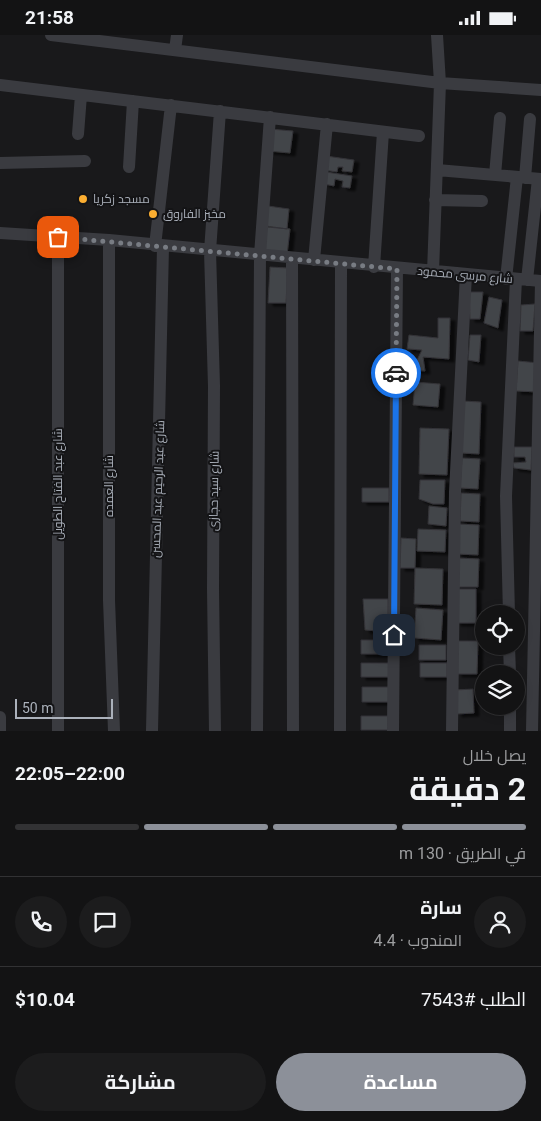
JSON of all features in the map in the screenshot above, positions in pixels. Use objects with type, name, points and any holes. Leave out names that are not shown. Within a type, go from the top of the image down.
[{"type":"street","points":[[51,35],[440,83],[541,90]]},
{"type":"street","points":[[175,50],[177,35]]},
{"type":"street","points":[[433,272],[440,83],[438,35]]},
{"type":"street","points":[[0,85],[327,124],[419,137]]},
{"type":"street","points":[[78,134],[81,95]]},
{"type":"street","points":[[129,167],[133,101]]},
{"type":"street","name":"شارع عبد الرحيم عبد المحسن","points":[[152,731],[159,246],[171,105]]},
{"type":"street","name":"شارع سيد حجازى","points":[[216,731],[213,569],[214,386],[210,251],[220,111]]},
{"type":"street","points":[[257,731],[260,255],[270,117]]},
{"type":"street","points":[[495,175],[500,118]]},
{"type":"street","points":[[508,605],[506,496],[517,279],[530,179],[530,119]]},
{"type":"street","points":[[314,260],[327,124]]},
{"type":"street","points":[[374,267],[383,132]]},
{"type":"street","points":[[0,163],[86,161]]},
{"type":"street","points":[[436,170],[530,179]]},
{"type":"street","points":[[517,279],[530,179]]},
{"type":"street","points":[[435,200],[482,201]]},
{"type":"street","name":"شارع مرسى محمود","points":[[0,233],[109,240],[374,267],[541,281]]},
{"type":"street","name":"شارع عبد الفتاح الطويل","points":[[58,237],[58,731]]},
{"type":"street","name":"شارع العمده","points":[[109,240],[109,600],[114,731]]},
{"type":"street","points":[[292,259],[293,731]]},
{"type":"street","points":[[340,731],[341,263]]},
{"type":"street","points":[[393,731],[397,269]]},
{"type":"street","points":[[452,731],[454,520],[466,274]]},
{"type":"street","points":[[532,731],[541,281]]},
{"type":"street","points":[[510,715],[510,731]]},
{"type":"street","points":[[0,717],[0,731]]},
{"type":"building","points":[[270,129],[293,131],[290,153],[268,151]]},
{"type":"building","points":[[326,156],[354,160],[352,172],[342,171],[343,167],[338,167],[337,172],[324,170]]},
{"type":"building","points":[[326,172],[352,176],[350,188],[342,187],[343,181],[335,179],[334,186],[324,184]]},
{"type":"building","points":[[268,206],[289,209],[287,229],[266,226]]},
{"type":"building","points":[[267,227],[290,229],[287,255],[264,253]]},
{"type":"building","points":[[270,267],[288,268],[286,303],[268,303]]},
{"type":"building","points":[[469,292],[483,292],[480,319],[470,319]]},
{"type":"building","points":[[489,297],[502,300],[498,328],[484,323]]},
{"type":"building","points":[[535,304],[533,331],[520,331],[521,305]]},
{"type":"building","points":[[438,318],[450,318],[449,359],[423,357],[425,371],[407,370],[406,361],[416,362],[422,350],[407,349],[409,335],[438,338]]},
{"type":"building","points":[[470,335],[481,335],[479,362],[468,360]]},
{"type":"building","points":[[518,361],[539,363],[538,392],[516,391]]},
{"type":"building","points":[[415,382],[440,384],[438,407],[413,405]]},
{"type":"building","points":[[463,401],[481,402],[479,454],[461,453]]},
{"type":"building","points":[[420,428],[449,429],[447,475],[419,474]]},
{"type":"building","points":[[514,447],[532,447],[531,470],[514,468],[513,463],[526,462],[525,457],[514,457]]},
{"type":"building","points":[[462,458],[480,459],[478,489],[460,488]]},
{"type":"building","points":[[420,480],[445,480],[444,504],[433,504],[419,499]]},
{"type":"building","points":[[362,488],[389,488],[389,502],[362,502]]},
{"type":"building","points":[[461,493],[480,494],[479,522],[460,521]]},
{"type":"building","points":[[429,506],[447,508],[446,526],[428,524]]},
{"type":"building","points":[[458,524],[479,525],[478,555],[457,554]]},
{"type":"building","points":[[418,529],[446,530],[445,552],[417,551]]},
{"type":"building","points":[[401,538],[416,539],[415,568],[400,568]]},
{"type":"building","points":[[458,558],[479,559],[478,587],[457,587]]},
{"type":"building","points":[[415,568],[443,569],[442,605],[414,604]]},
{"type":"building","points":[[456,589],[476,589],[475,623],[456,623]]},
{"type":"building","points":[[363,599],[388,599],[388,632],[365,630]]},
{"type":"building","points":[[416,608],[443,610],[441,640],[414,638]]},
{"type":"building","points":[[361,640],[388,640],[388,654],[361,654]]},
{"type":"building","points":[[458,641],[475,641],[475,655],[478,655],[475,674],[457,674]]},
{"type":"building","points":[[419,645],[446,645],[446,660],[419,660]]},
{"type":"building","points":[[361,663],[389,663],[389,677],[361,677]]},
{"type":"building","points":[[420,663],[447,663],[447,677],[420,677]]},
{"type":"building","points":[[362,687],[390,687],[390,702],[362,702]]},
{"type":"building","points":[[473,689],[474,713],[457,714],[455,690]]},
{"type":"building","points":[[361,716],[388,716],[388,730],[361,730]]},
{"type":"way so far","points":[[58,237],[109,240],[163,247],[397,269],[396,373]]},
{"type":"place","name":"مسجد زكريا","points":[[83,199]]},
{"type":"place","name":"مخبز الفاروق","points":[[153,214]]},
{"type":"route","points":[[394,635],[396,373]]}]
